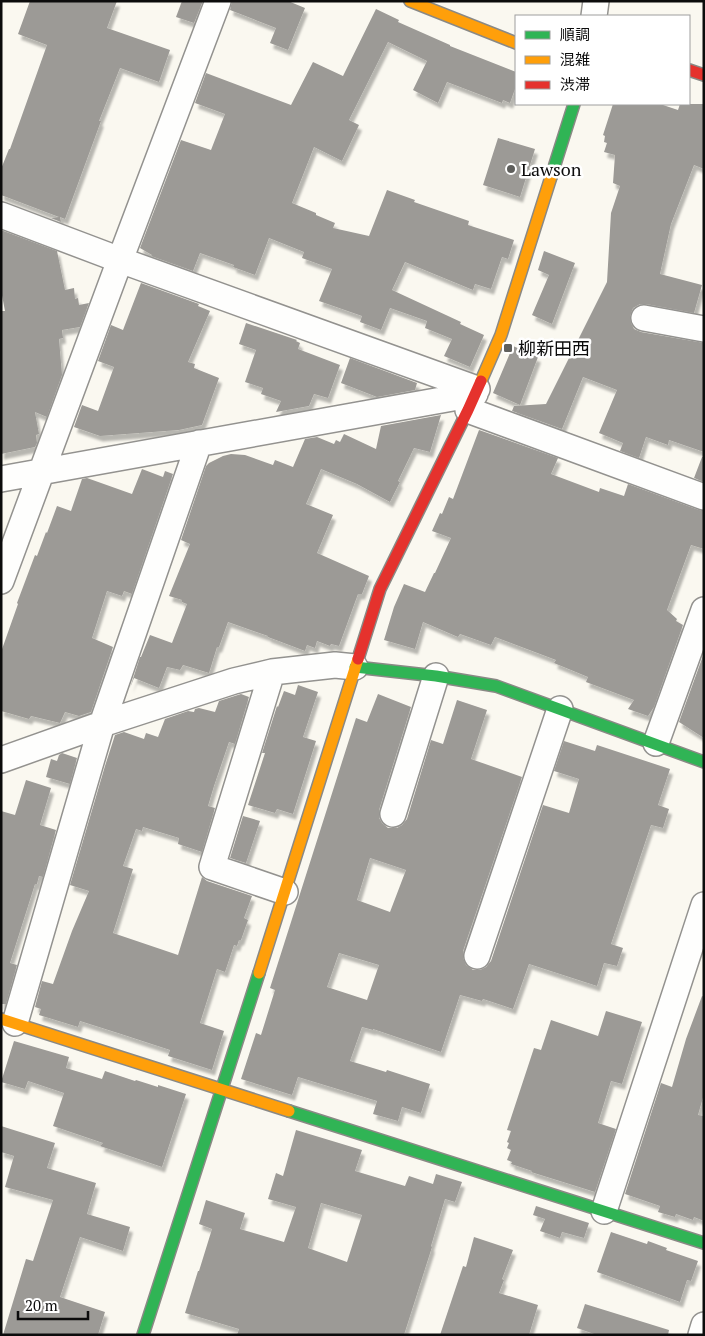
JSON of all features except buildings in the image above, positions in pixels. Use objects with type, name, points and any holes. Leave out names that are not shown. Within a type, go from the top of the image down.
[{"type":"street","points":[[1,581],[218,1]]},
{"type":"street","points":[[410,1],[515,43]]},
{"type":"street","points":[[594,15],[596,1]]},
{"type":"street","points":[[690,70],[704,75]]},
{"type":"street","points":[[143,1335],[380,590],[473,398],[501,335],[574,105]]},
{"type":"street","points":[[1,215],[473,398],[704,497]]},
{"type":"street","points":[[644,318],[704,329]]},
{"type":"street","points":[[1,479],[199,443],[473,398]]},
{"type":"street","points":[[199,443],[102,724],[8,1021],[704,1243]]},
{"type":"street","points":[[656,743],[704,610]]},
{"type":"street","points":[[1,760],[102,724],[234,681],[272,672],[335,665],[436,676],[496,686],[704,762]]},
{"type":"street","points":[[272,672],[212,867],[285,892]]},
{"type":"street","points":[[393,814],[436,676]]},
{"type":"street","points":[[477,956],[560,709]]},
{"type":"street","points":[[604,1211],[704,905]]},
{"type":"street","points":[[701,1335],[704,1325]]},
{"type":"traffic: fast","points":[[551,177],[574,105]]},
{"type":"traffic: fast","points":[[355,667],[436,676],[496,686],[704,762]]},
{"type":"traffic: fast","points":[[143,1335],[259,973]]},
{"type":"traffic: fast","points":[[289,1111],[704,1243]]},
{"type":"traffic: slow","points":[[410,1],[515,43]]},
{"type":"traffic: slow","points":[[481,381],[501,335],[551,177]]},
{"type":"traffic: slow","points":[[259,973],[358,659]]},
{"type":"traffic: slow","points":[[1,1019],[289,1111]]},
{"type":"traffic: jam","points":[[690,70],[704,75]]},
{"type":"traffic: jam","points":[[358,659],[380,589],[481,381]]},
{"type":"place","name":"Lawson","points":[[511,169]]},
{"type":"place","name":"柳新田西","points":[[508,348]]}]
